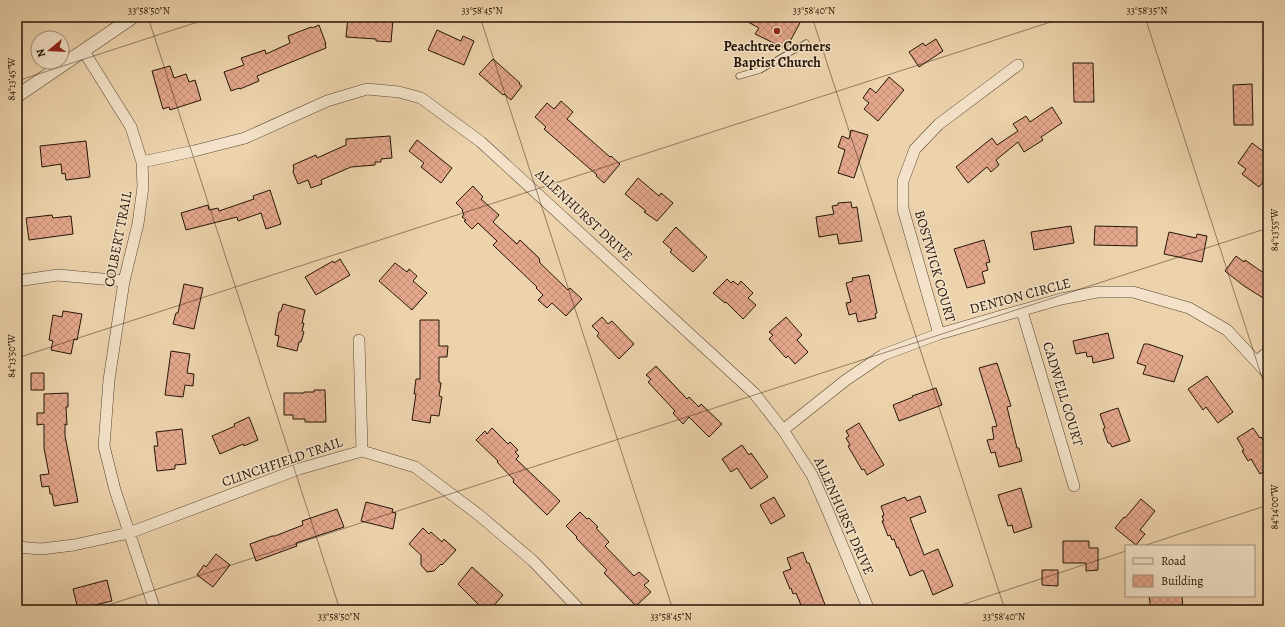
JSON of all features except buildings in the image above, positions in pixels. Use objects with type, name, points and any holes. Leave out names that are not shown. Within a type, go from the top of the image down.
[{"type":"street","points":[[17,96],[133,17]]},
{"type":"street","name":"COLBERT TRAIL","points":[[83,50],[131,127],[142,162],[143,187],[138,224],[124,281],[109,380],[104,446],[115,490],[155,610]]},
{"type":"street","name":"BOSTWICK COURT","points":[[939,334],[903,210],[903,181],[915,149],[939,124],[1018,65]]},
{"type":"street","name":"ALLENHURST DRIVE","points":[[142,162],[245,138],[327,101],[367,89],[399,92],[421,98],[481,142],[754,393],[783,430],[812,475],[869,610]]},
{"type":"street","points":[[17,281],[58,275],[124,281]]},
{"type":"street","name":"DENTON CIRCLE","points":[[783,430],[846,380],[883,355],[939,334],[1061,299],[1097,292],[1133,292],[1189,308],[1227,330],[1268,374]]},
{"type":"street","name":"CADWELL COURT","points":[[1022,311],[1074,486]]},
{"type":"street","points":[[359,340],[362,451]]},
{"type":"street","points":[[1257,361],[1268,352]]},
{"type":"street","name":"CLINCHFIELD TRAIL","points":[[17,547],[41,549],[74,546],[129,533],[299,469],[362,451],[415,467],[479,515],[533,561],[580,610]]},
{"type":"lane","points":[[739,76],[760,70],[806,43]]},
{"type":"place","name":"Peachtree Corners Baptist Church","points":[[777,31]]}]
